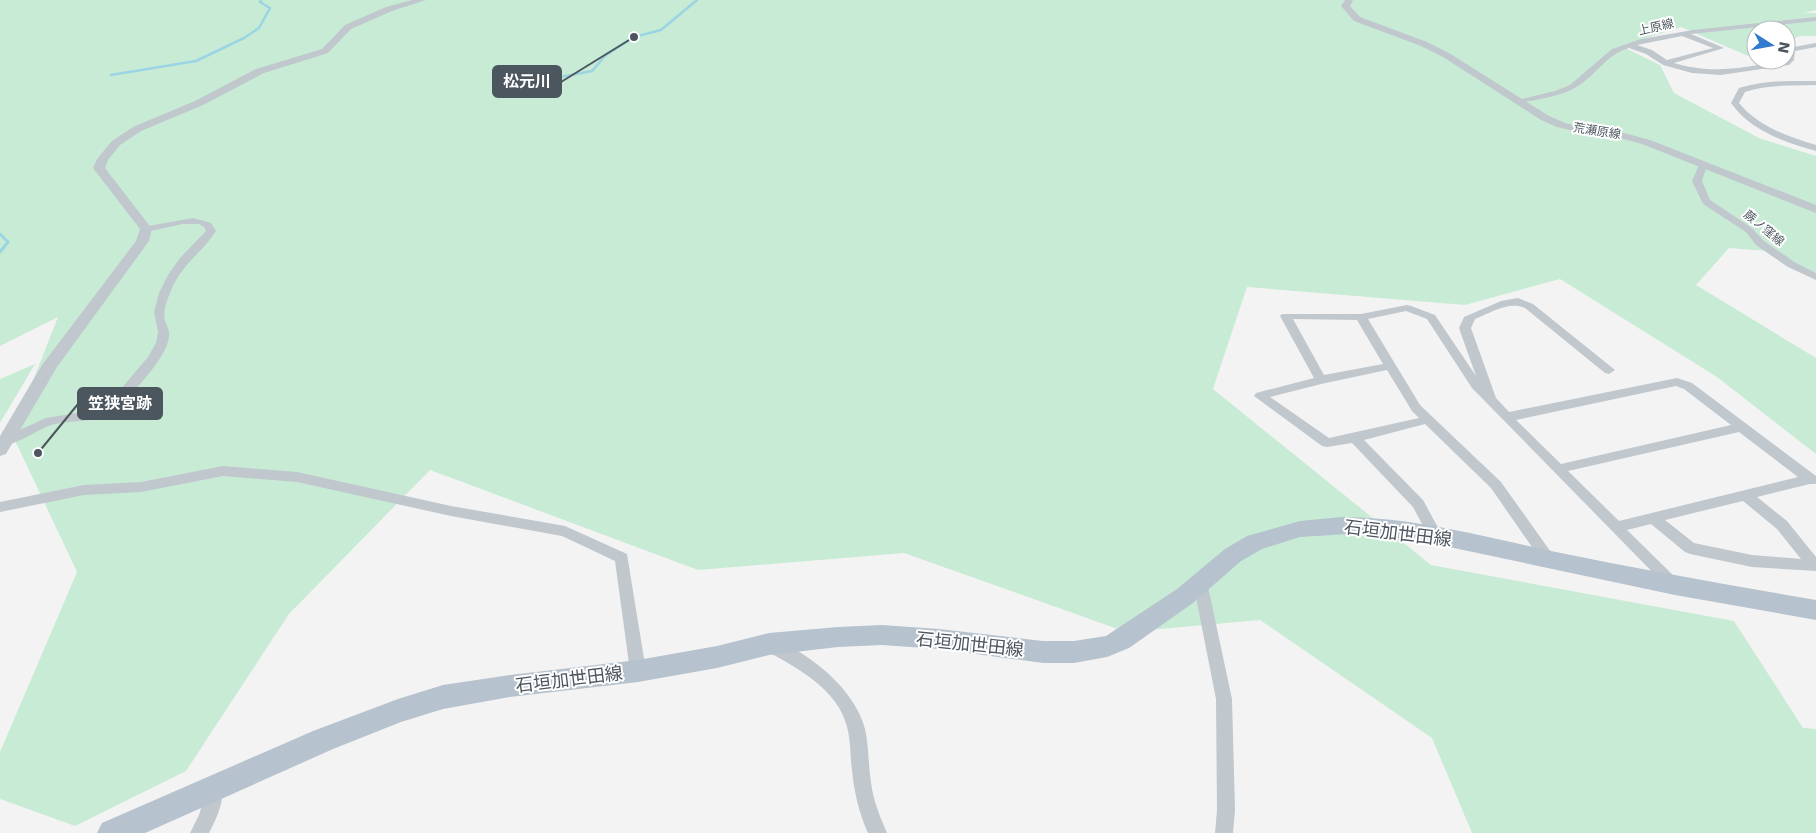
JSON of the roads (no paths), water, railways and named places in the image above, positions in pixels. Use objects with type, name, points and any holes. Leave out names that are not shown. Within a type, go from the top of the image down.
[{"type":"main road","name":"石垣加世田線","points":[[112,833],[323,740],[398,711],[443,697],[510,686],[638,671],[769,644],[882,635],[939,639],[1043,652],[1092,650],[1120,641],[1185,596],[1233,555],[1255,542],[1300,529],[1364,525],[1435,535],[1675,586],[1816,610]]},
{"type":"street","points":[[146,229],[99,168],[107,154],[125,136],[207,99],[260,71],[325,51],[348,27],[389,9],[422,0]]},
{"type":"street","name":"荒瀬原線","points":[[1349,0],[1345,6],[1357,19],[1437,50],[1538,115],[1561,125],[1582,130],[1622,134],[1646,142],[1816,210]]},
{"type":"street","name":"上原線","points":[[1518,101],[1557,94],[1578,83],[1618,48],[1644,40],[1682,33],[1816,19]]},
{"type":"street","points":[[1666,63],[1720,48],[1682,33]]},
{"type":"street","points":[[1630,45],[1649,52],[1666,63],[1692,71],[1721,73],[1786,63],[1790,60],[1790,50],[1816,44]]},
{"type":"street","points":[[1816,83],[1776,82],[1756,85],[1742,90],[1734,103],[1743,115],[1757,125],[1816,148]]},
{"type":"street","name":"蕨ノ窪線","points":[[1703,165],[1697,181],[1706,202],[1749,230],[1760,243],[1816,277]]},
{"type":"street","points":[[2,446],[54,420],[99,413],[114,401],[157,353],[165,330],[159,317],[163,298],[175,271],[184,258],[204,242],[211,231],[210,226],[206,222],[198,220],[187,220],[146,229]]},
{"type":"street","points":[[2,446],[50,365],[142,241],[146,229]]},
{"type":"street","points":[[1490,399],[1465,328],[1470,317],[1505,303],[1518,301],[1529,306],[1609,370]]},
{"type":"street","points":[[1321,380],[1286,316],[1361,317],[1407,308],[1431,316],[1476,386],[1675,586]]},
{"type":"street","points":[[1361,317],[1416,408],[1426,420],[1496,485],[1548,559]]},
{"type":"street","points":[[1390,366],[1321,380],[1260,396],[1327,443],[1426,420]]},
{"type":"street","points":[[1510,420],[1514,415],[1677,382],[1688,386],[1813,480]]},
{"type":"street","points":[[1558,469],[1741,427]]},
{"type":"street","points":[[1355,438],[1418,504],[1435,535]]},
{"type":"street","points":[[0,507],[84,490],[141,487],[223,471],[297,477],[450,511],[565,531],[622,558],[638,671]]},
{"type":"street","points":[[1618,527],[1652,517],[1813,480]]},
{"type":"street","points":[[1652,517],[1690,548],[1752,560],[1815,566],[1782,525],[1746,496]]},
{"type":"street","points":[[1200,582],[1224,699],[1226,810],[1224,833]]},
{"type":"street","points":[[769,644],[816,672],[835,690],[847,705],[856,728],[862,784],[868,810],[878,833]]},
{"type":"street","points":[[199,833],[207,818],[215,788]]},
{"type":"waterway","points":[[111,75],[196,61],[244,38],[259,28],[270,8],[260,2],[261,0]]},
{"type":"waterway","points":[[550,79],[592,71],[606,55],[634,37],[661,30],[697,0]]},
{"type":"waterway","points":[[0,234],[8,242],[0,252]]},
{"type":"place","name":"松元川","points":[[634,37]]},
{"type":"place","name":"笠狭宮跡","points":[[38,453]]}]
